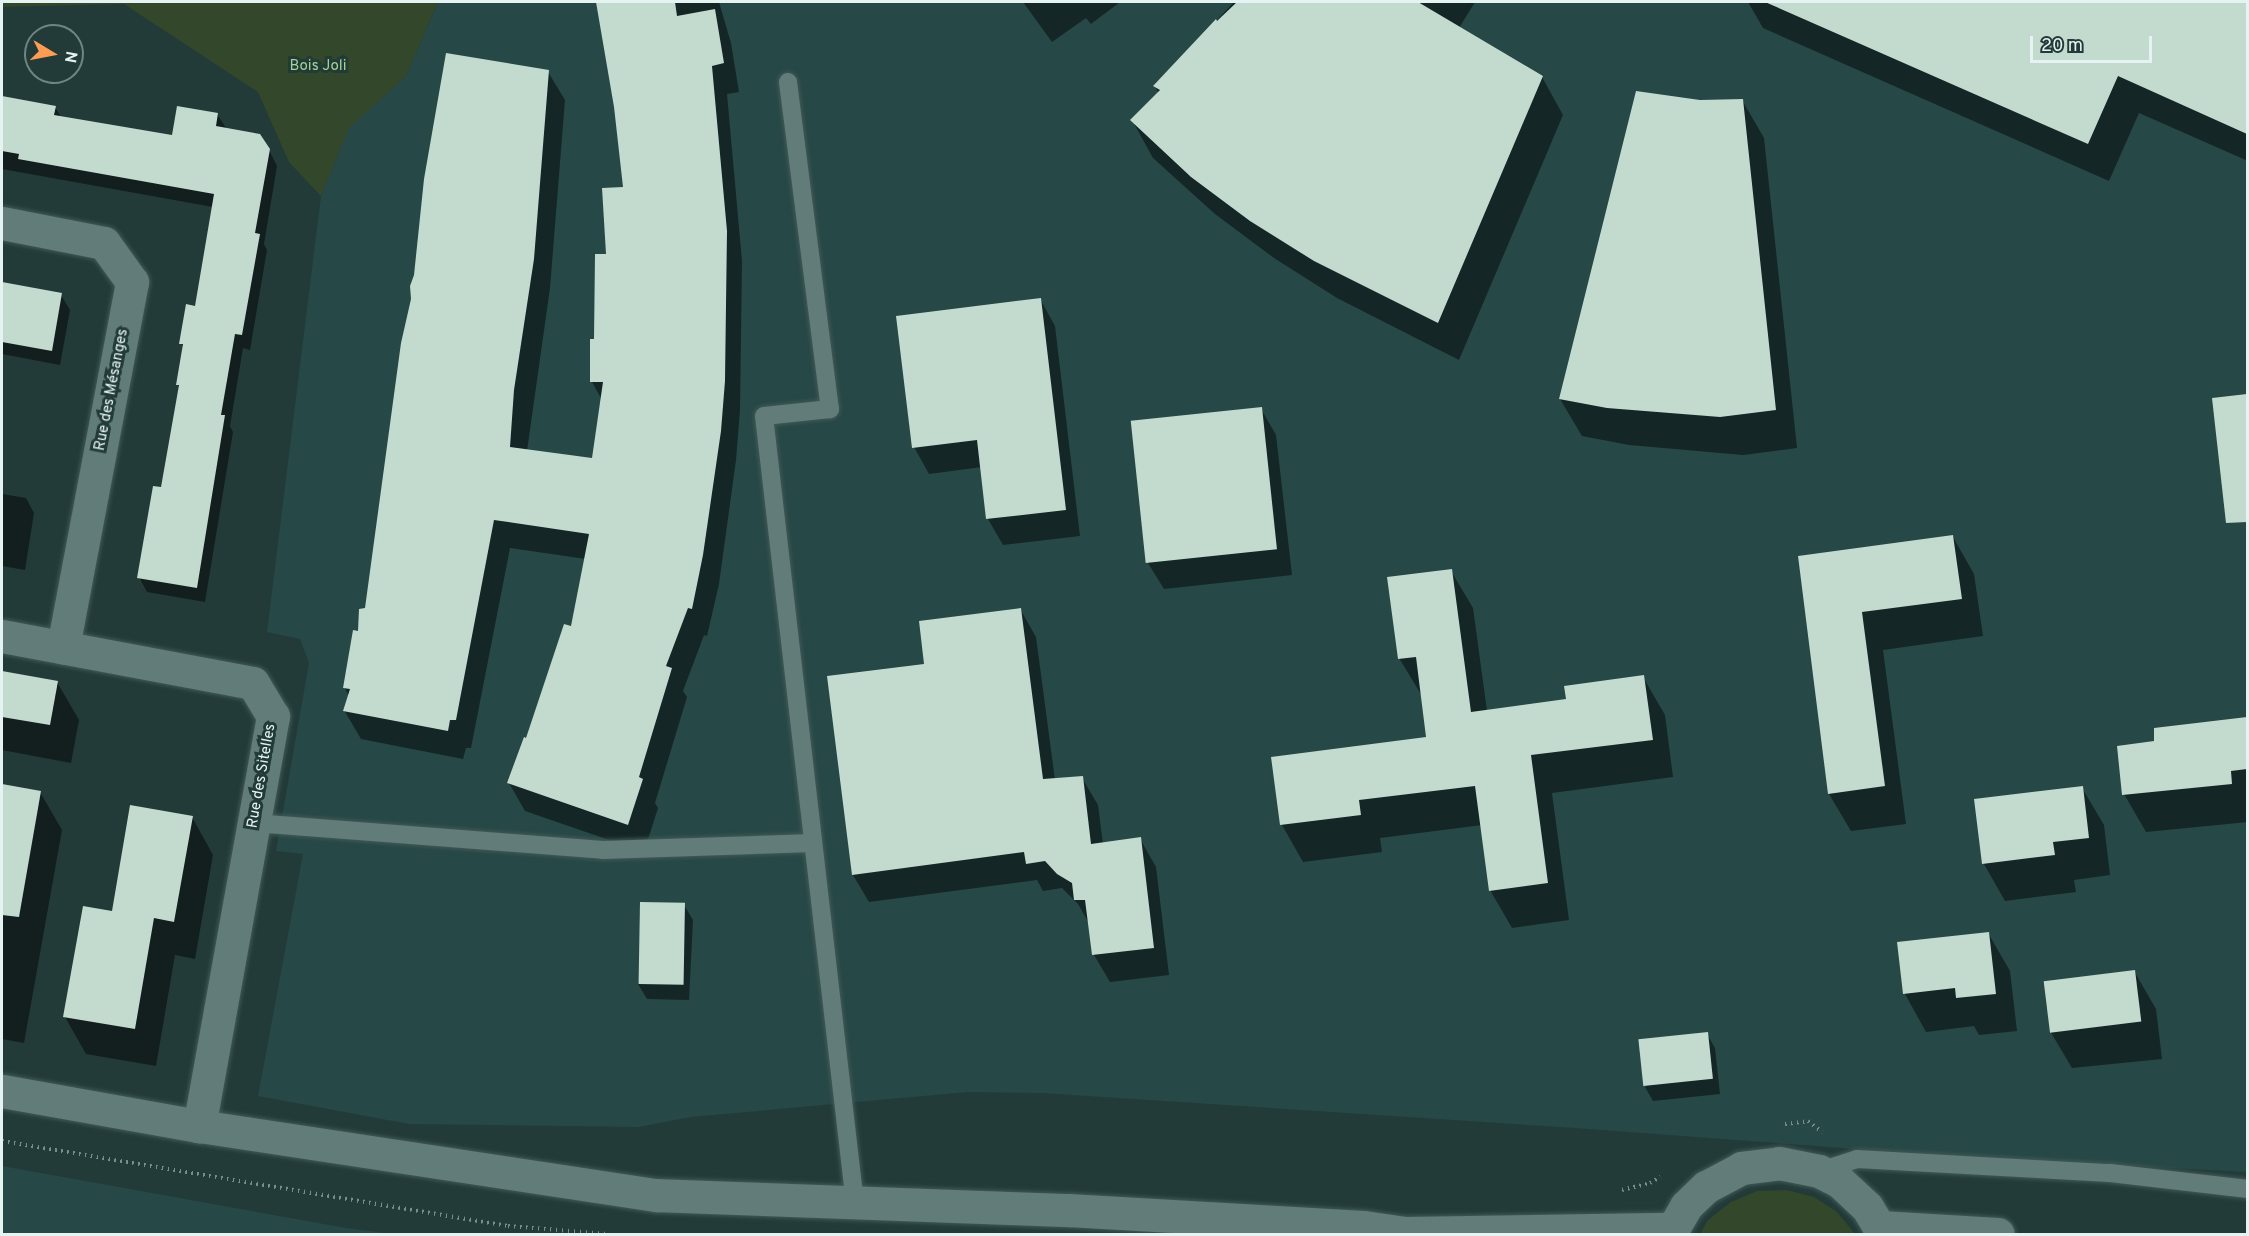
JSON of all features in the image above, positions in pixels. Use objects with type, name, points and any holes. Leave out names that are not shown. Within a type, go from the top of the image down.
[{"type":"street","name":"Rue des Mésanges","points":[[2,223],[104,243],[132,282],[63,648]]},
{"type":"street","name":"Rue des Sitelles","points":[[2,636],[253,683],[273,716],[199,1126]]},
{"type":"street","points":[[2,1091],[199,1126],[657,1195],[1068,1210],[1364,1227],[1407,1234],[1671,1232],[1686,1206],[1706,1187],[1742,1168],[1779,1163],[1819,1171],[1856,1194],[1881,1231],[1998,1234]]},
{"type":"lane","points":[[788,82],[830,409],[764,416],[855,1204]]},
{"type":"lane","points":[[254,823],[603,850],[813,843]]},
{"type":"lane","points":[[1819,1171],[1857,1159],[2110,1173],[2247,1189]]},
{"type":"path","points":[[2,1141],[508,1226],[608,1234]]},
{"type":"shaded area","points":[[438,2],[2247,2],[2247,1172],[1977,1158],[1575,1128],[1042,1093],[968,1092],[691,1117],[638,1127],[409,1124],[258,1096],[303,854],[276,851],[309,663],[300,639],[267,632],[321,196],[349,127],[406,76]]},
{"type":"shaded area","points":[[2,1166],[346,1228],[393,1234],[2,1234]]},
{"type":"green space","name":"Bois Joli","points":[[2,2],[438,2],[406,76],[349,128],[321,196],[289,162],[258,92],[124,4],[2,7]]},
{"type":"green space","points":[[1786,1190],[1814,1197],[1837,1212],[1855,1234],[1700,1234],[1708,1220],[1731,1202],[1757,1191]]},
{"type":"building","points":[[596,2],[675,2],[677,16],[715,9],[724,63],[712,66],[727,231],[725,381],[721,431],[703,555],[692,609],[688,608],[666,666],[672,668],[639,777],[643,779],[628,825],[507,783],[524,737],[526,738],[564,624],[571,626],[589,534],[494,520],[456,720],[450,720],[448,731],[343,711],[350,689],[343,688],[353,630],[358,631],[359,609],[365,608],[401,343],[411,299],[410,286],[414,275],[424,179],[446,53],[549,70],[534,259],[514,390],[510,447],[592,458],[603,382],[590,382],[590,339],[594,339],[595,254],[606,254],[602,188],[623,187],[614,107]]},
{"type":"building","points":[[1237,2],[1418,2],[1543,76],[1438,323],[1314,261],[1250,221],[1191,177],[1130,120],[1160,90],[1153,86],[1216,19],[1217,21]]},
{"type":"building","points":[[1765,2],[2247,2],[2247,134],[2118,76],[2088,144]]},
{"type":"building","points":[[1636,91],[1700,100],[1743,99],[1776,410],[1720,417],[1607,408],[1559,399]]},
{"type":"building","points":[[2,96],[56,106],[54,115],[172,135],[177,106],[218,113],[216,126],[260,134],[270,149],[255,233],[260,234],[242,335],[235,334],[221,415],[225,415],[197,588],[137,578],[153,486],[161,487],[179,385],[176,385],[183,344],[179,344],[186,304],[195,306],[214,194],[18,159],[19,154],[2,151]]},
{"type":"building","points":[[2,282],[62,293],[52,351],[2,342]]},
{"type":"building","points":[[1041,298],[1066,510],[986,519],[977,440],[912,448],[896,316]]},
{"type":"building","points":[[2247,394],[2247,522],[2226,523],[2212,398]]},
{"type":"building","points":[[1262,407],[1277,549],[1146,563],[1131,421]]},
{"type":"building","points":[[1953,535],[1962,599],[1862,612],[1885,786],[1828,794],[1798,556]]},
{"type":"building","points":[[1452,569],[1471,712],[1566,699],[1564,686],[1644,675],[1653,740],[1531,755],[1548,883],[1489,891],[1475,786],[1359,800],[1361,815],[1280,825],[1271,757],[1426,737],[1416,657],[1398,659],[1387,577]]},
{"type":"building","points":[[1021,608],[1043,779],[1083,776],[1091,844],[1141,837],[1154,948],[1092,955],[1085,900],[1074,900],[1072,883],[1057,874],[1045,861],[1026,864],[1024,852],[852,875],[827,676],[924,664],[919,621]]},
{"type":"building","points":[[2,671],[58,681],[50,725],[2,717]]},
{"type":"building","points":[[2247,717],[2247,769],[2231,771],[2232,784],[2122,795],[2117,746],[2154,741],[2154,728]]},
{"type":"building","points":[[2,784],[41,791],[19,917],[2,915]]},
{"type":"building","points":[[2083,786],[2089,838],[2053,842],[2055,855],[1982,864],[1974,799]]},
{"type":"building","points":[[130,805],[193,816],[174,922],[154,918],[135,1029],[63,1017],[83,906],[112,911]]},
{"type":"building","points":[[640,902],[685,903],[684,985],[639,984]]},
{"type":"building","points":[[1989,932],[1996,994],[1956,998],[1955,988],[1903,994],[1897,942]]},
{"type":"building","points":[[2135,970],[2141,1022],[2050,1033],[2044,981]]},
{"type":"building","points":[[1708,1032],[1713,1079],[1643,1086],[1638,1039]]}]
